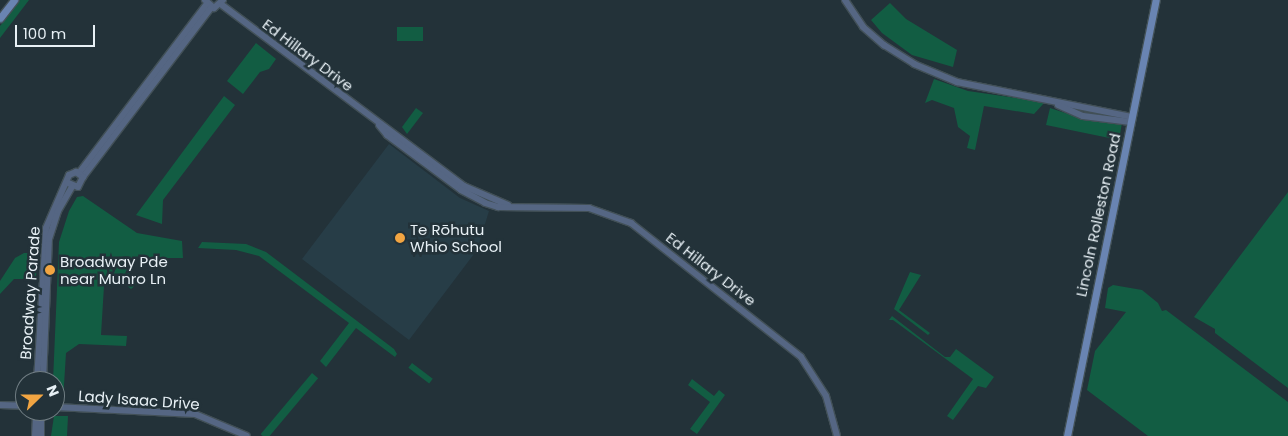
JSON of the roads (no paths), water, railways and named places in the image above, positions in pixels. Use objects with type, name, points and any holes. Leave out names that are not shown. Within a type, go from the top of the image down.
[{"type":"main road","points":[[0,18],[14,0]]},
{"type":"main road","name":"Lincoln Rolleston Road","points":[[1067,436],[1156,0]]},
{"type":"street","points":[[845,0],[867,31],[914,64],[965,86],[1057,104],[1083,116],[1132,120]]},
{"type":"street","points":[[81,175],[69,175],[70,185],[82,185],[81,175],[208,4],[222,2]]},
{"type":"street","name":"Ed Hillary Drive","points":[[222,2],[379,125],[464,186],[512,206],[589,208],[630,223],[801,357],[826,396],[837,436]]},
{"type":"street","name":"Broadway Parade","points":[[37,371],[44,235],[54,206],[70,185]]},
{"type":"street","name":"Broadway Parade","points":[[43,371],[49,239],[58,211],[70,185]]},
{"type":"street","points":[[0,405],[15,406]]},
{"type":"street","name":"Lady Isaac Drive","points":[[65,407],[189,413],[220,422],[247,436]]},
{"type":"street","points":[[35,436],[38,421]]},
{"type":"street","points":[[40,421],[41,436]]},
{"type":"place","name":"Te Rōhutu Whio School","points":[[400,238]]},
{"type":"place","name":"Broadway Pde near Munro Ln","points":[[50,270]]}]
